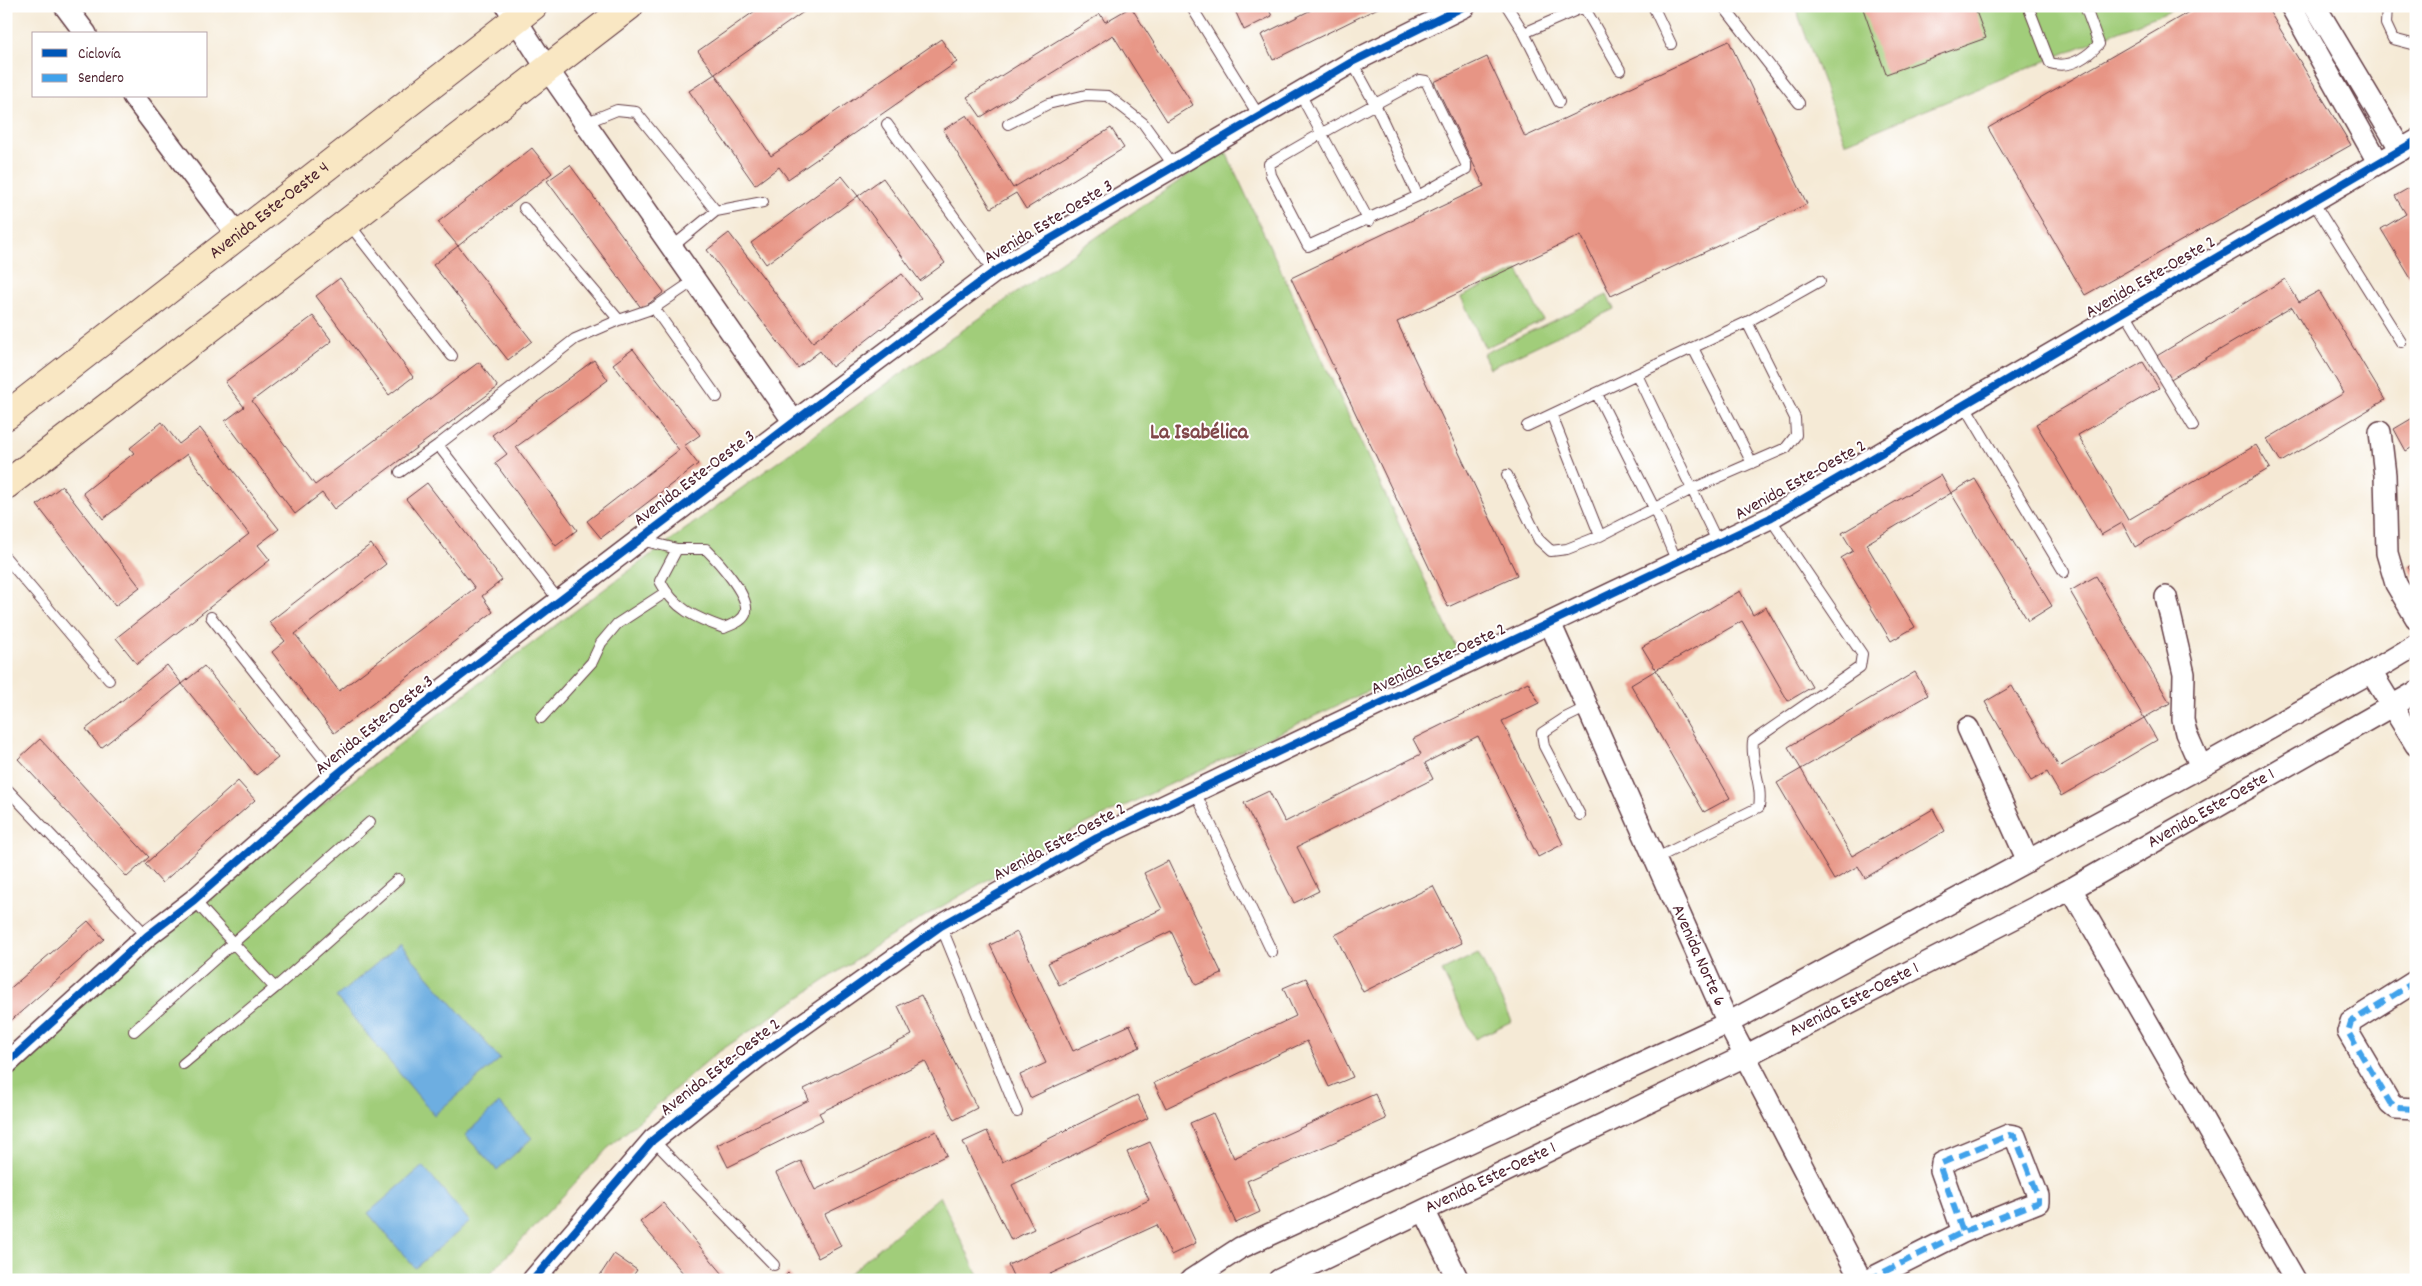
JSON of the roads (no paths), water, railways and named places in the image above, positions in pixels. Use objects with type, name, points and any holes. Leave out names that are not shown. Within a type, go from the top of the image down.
[{"type":"main road","points":[[6,485],[349,224],[629,6]]},
{"type":"main road","name":"Avenida Este-Oeste 4","points":[[6,416],[518,10]]},
{"type":"street","points":[[65,6],[84,32]]},
{"type":"street","name":"Avenida Este-Oeste 3","points":[[6,1064],[147,936],[194,900],[336,775],[398,724],[994,272],[1352,62],[1465,6]]},
{"type":"street","points":[[2291,6],[2378,162]]},
{"type":"street","points":[[2315,6],[2408,146]]},
{"type":"street","points":[[518,10],[548,70],[794,422]]},
{"type":"street","points":[[135,98],[237,234]]},
{"type":"street","name":"Avenida Este-Oeste 2","points":[[532,1280],[654,1140],[756,1058],[941,926],[1096,838],[1770,518],[2312,200],[2408,146]]},
{"type":"street","points":[[2380,432],[2385,474],[2387,553],[2396,584],[2416,618]]},
{"type":"street","points":[[2166,597],[2184,674],[2183,720],[2186,733],[2202,767]]},
{"type":"street","name":"Avenida Norte 6","points":[[1550,623],[1728,1024],[1861,1280]]},
{"type":"street","points":[[1191,1280],[1240,1248],[1728,1024],[2202,767],[2416,645]]},
{"type":"street","points":[[2371,672],[2416,745]]},
{"type":"street","name":"Avenida Este-Oeste 1","points":[[1279,1280],[1425,1212],[1745,1056],[2071,889],[2416,692]]},
{"type":"street","points":[[1968,728],[2028,861]]},
{"type":"street","points":[[2071,889],[2295,1280]]},
{"type":"street","points":[[2416,981],[2351,1022],[2348,1032],[2390,1103],[2396,1108],[2416,1109]]},
{"type":"street","points":[[1868,1280],[1963,1232],[2038,1202],[2038,1196],[2015,1136],[2009,1135],[1942,1163],[1941,1170],[1963,1232]]},
{"type":"street","points":[[1425,1212],[1458,1280]]},
{"type":"lane","points":[[1192,6],[1259,116]]},
{"type":"lane","points":[[1507,6],[1524,34],[1558,102]]},
{"type":"lane","points":[[1653,6],[1671,44]]},
{"type":"lane","points":[[1723,6],[1799,103]]},
{"type":"lane","points":[[2028,6],[2050,63],[2058,66],[2071,64],[2089,55],[2098,44],[2085,6]]},
{"type":"lane","points":[[2387,6],[2386,24],[2393,39],[2416,45]]},
{"type":"lane","points":[[1524,34],[1585,7],[1620,70]]},
{"type":"lane","points":[[1352,62],[1375,104],[1418,196]]},
{"type":"lane","points":[[1420,80],[1426,81],[1465,158],[1466,169],[1369,221],[1308,246],[1271,175],[1269,164],[1375,104],[1420,80]]},
{"type":"lane","points":[[1299,92],[1369,221]]},
{"type":"lane","points":[[1008,124],[1048,104],[1086,95],[1108,96],[1143,123],[1174,166]]},
{"type":"lane","points":[[585,123],[617,110],[636,112],[716,211]]},
{"type":"lane","points":[[886,124],[994,272]]},
{"type":"lane","points":[[2312,200],[2401,342]]},
{"type":"lane","points":[[672,247],[716,211],[763,202]]},
{"type":"lane","points":[[524,208],[620,320]]},
{"type":"lane","points":[[349,224],[452,356]]},
{"type":"lane","points":[[400,472],[575,339],[654,308],[696,280]]},
{"type":"lane","points":[[1527,426],[1552,416],[1747,322],[1820,282]]},
{"type":"lane","points":[[654,308],[716,397]]},
{"type":"lane","points":[[2124,311],[2192,426]]},
{"type":"lane","points":[[1507,475],[1539,540],[1551,551],[1567,549],[1600,536],[1692,489],[1786,448],[1796,434],[1795,418],[1747,322]]},
{"type":"lane","points":[[1693,348],[1752,463]]},
{"type":"lane","points":[[1637,375],[1718,543]]},
{"type":"lane","points":[[1596,394],[1654,508],[1677,562]]},
{"type":"lane","points":[[1964,404],[2064,572]]},
{"type":"lane","points":[[1552,416],[1600,536]]},
{"type":"lane","points":[[438,445],[560,602]]},
{"type":"lane","points":[[1655,859],[1759,807],[1761,794],[1752,752],[1753,741],[1860,667],[1862,654],[1770,518]]},
{"type":"lane","points":[[640,540],[677,549],[706,549],[736,584],[746,602],[746,613],[739,622],[724,628],[694,617],[666,592],[660,581],[677,549]]},
{"type":"lane","points":[[6,558],[109,680]]},
{"type":"lane","points":[[541,718],[592,662],[601,643],[618,624],[666,592]]},
{"type":"lane","points":[[211,617],[336,775]]},
{"type":"lane","points":[[1580,816],[1544,746],[1542,733],[1587,707]]},
{"type":"lane","points":[[6,788],[147,936]]},
{"type":"lane","points":[[1195,792],[1272,952]]},
{"type":"lane","points":[[134,1031],[370,822]]},
{"type":"lane","points":[[183,1064],[275,988],[398,879]]},
{"type":"lane","points":[[194,900],[275,988]]},
{"type":"lane","points":[[941,926],[1017,1112]]},
{"type":"lane","points":[[654,1140],[774,1266]]},
{"type":"water","points":[[400,944],[500,1059],[434,1115],[336,997]]},
{"type":"water","points":[[499,1103],[532,1138],[497,1170],[465,1135]]},
{"type":"water","points":[[423,1166],[470,1222],[415,1268],[368,1213]]},
{"type":"district","name":"La Isabélica","points":[[1199,433]]}]
